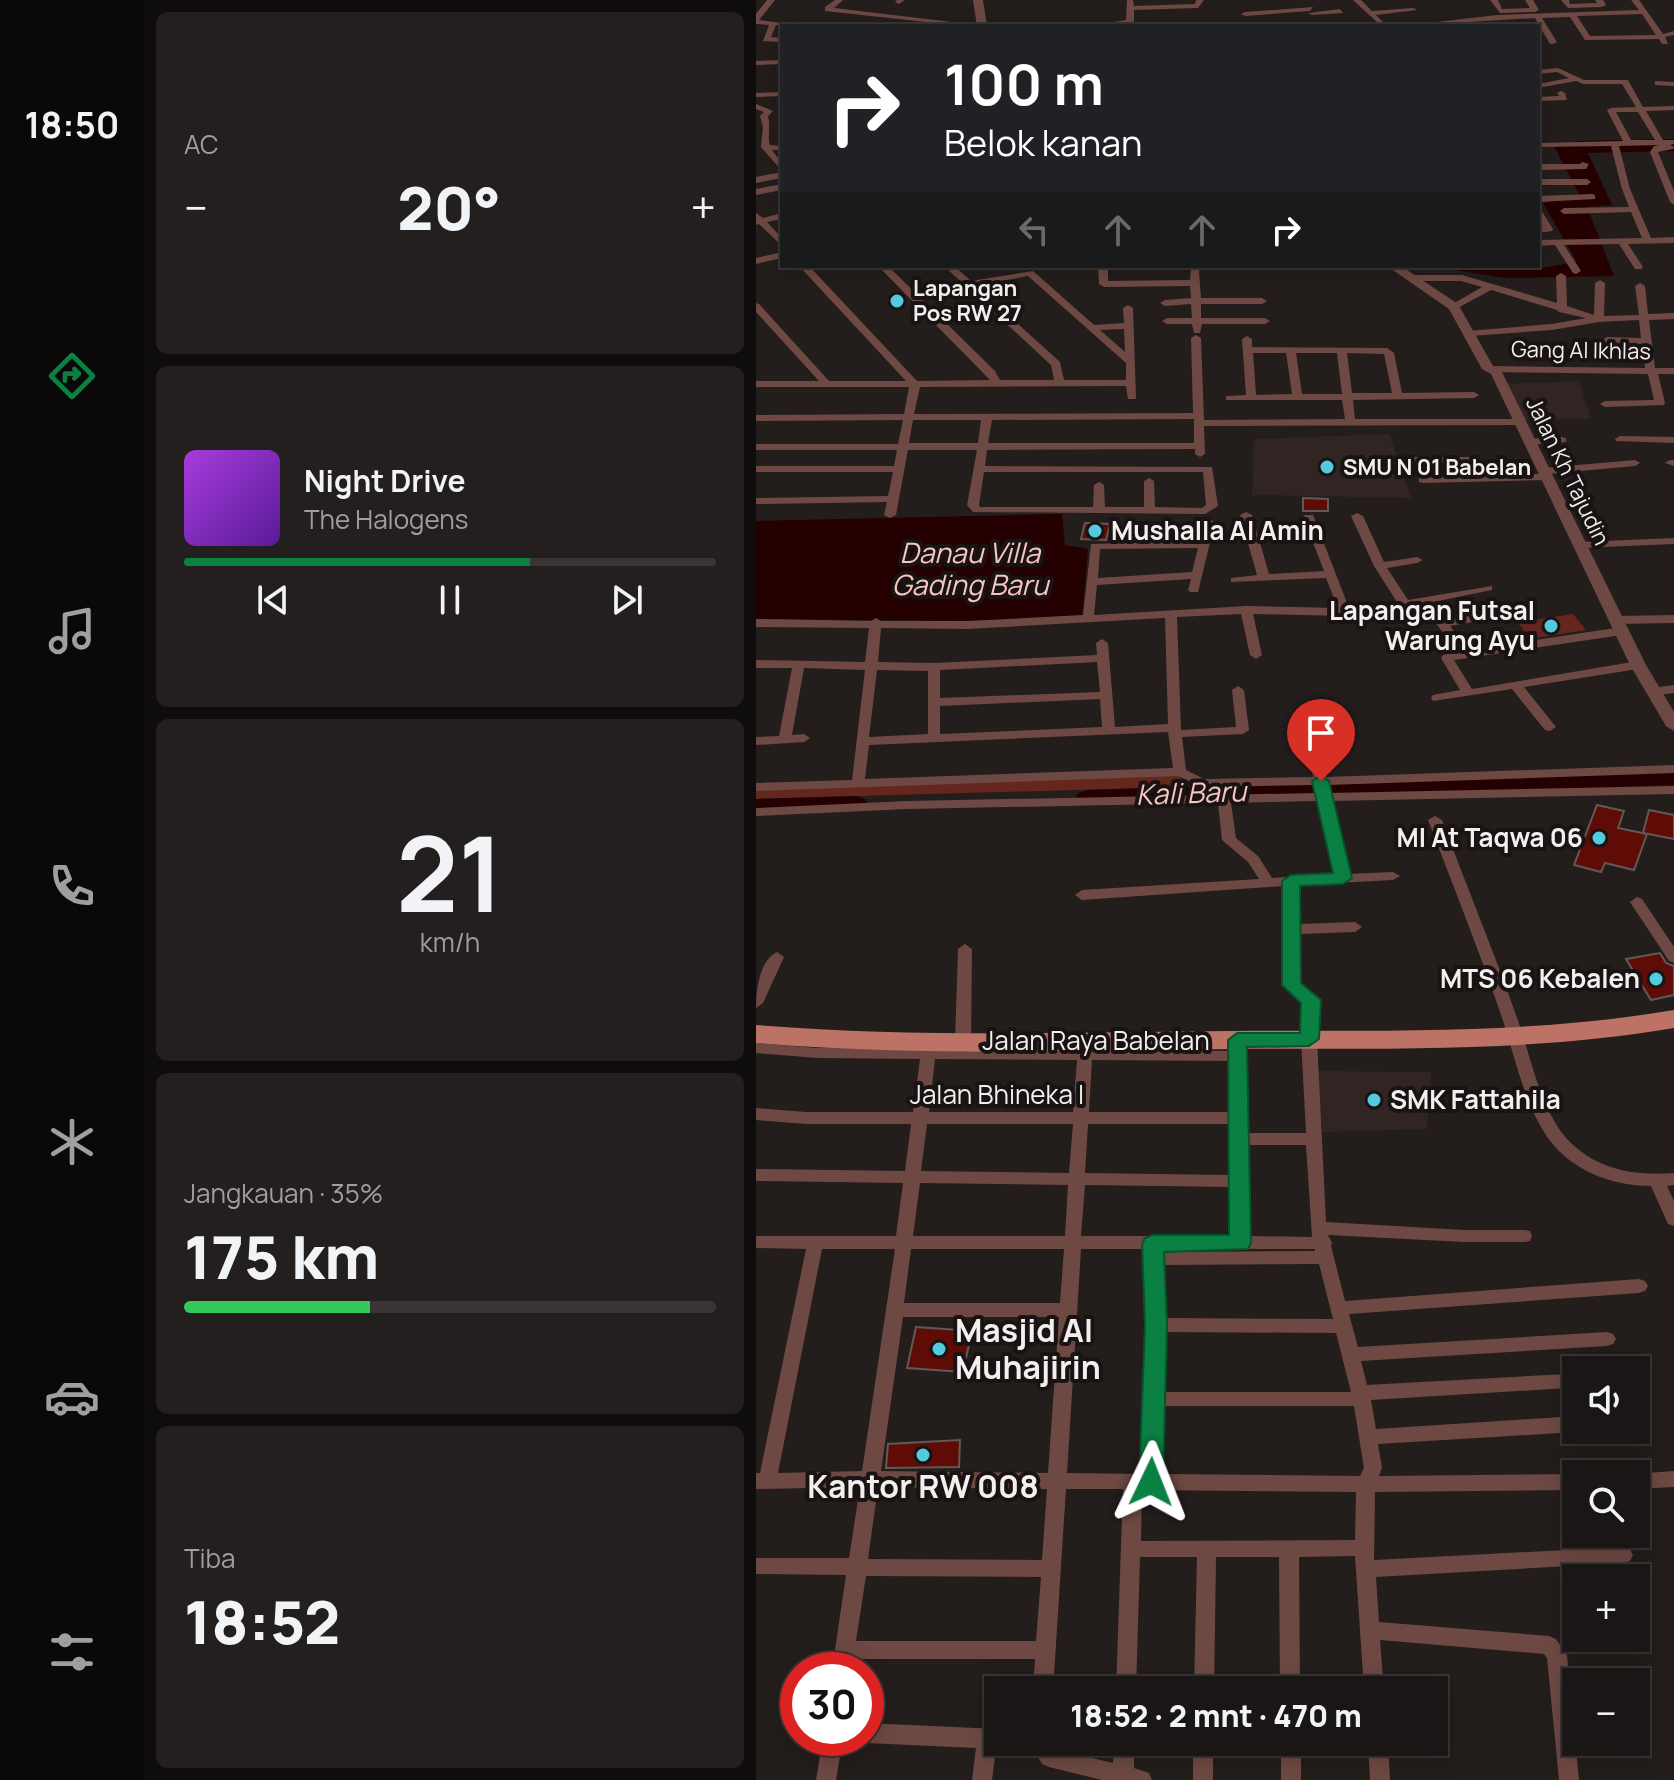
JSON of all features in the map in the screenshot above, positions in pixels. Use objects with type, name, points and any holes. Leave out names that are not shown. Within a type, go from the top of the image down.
[{"type":"main road","name":"Jalan Raya Babelan","points":[[756,1034],[930,1047],[963,1041],[1238,1048],[1309,1039],[1517,1038],[1615,1029],[1674,1019]]},
{"type":"street","points":[[824,0],[838,1]]},
{"type":"street","points":[[978,0],[982,24]]},
{"type":"street","points":[[1112,24],[1130,22],[1130,4],[1198,6],[1200,0]]},
{"type":"street","points":[[1307,0],[1311,13]]},
{"type":"street","points":[[1494,0],[1504,12],[1535,10],[1529,0]]},
{"type":"street","points":[[1565,0],[1568,6],[1574,7],[1602,5],[1599,0]]},
{"type":"street","points":[[1635,0],[1663,39]]},
{"type":"street","points":[[756,2],[770,1]]},
{"type":"street","points":[[770,1],[756,20],[783,24]]},
{"type":"street","points":[[838,1],[828,9],[964,24]]},
{"type":"street","points":[[1360,2],[1395,3]]},
{"type":"street","points":[[1360,2],[1379,22]]},
{"type":"street","points":[[900,17],[909,8]]},
{"type":"street","points":[[1370,13],[1413,10]]},
{"type":"street","points":[[1245,14],[1340,11]]},
{"type":"street","points":[[1432,24],[1643,12]]},
{"type":"street","points":[[1608,13],[1625,38]]},
{"type":"street","points":[[1572,15],[1588,38],[1663,39],[1674,33]]},
{"type":"street","points":[[1537,16],[1540,24]]},
{"type":"street","points":[[764,57],[773,23]]},
{"type":"street","points":[[1541,27],[1553,42]]},
{"type":"street","points":[[756,39],[780,40]]},
{"type":"street","points":[[756,63],[780,62]]},
{"type":"street","points":[[1540,72],[1558,70],[1583,82],[1625,82],[1661,143]]},
{"type":"street","points":[[1540,86],[1576,79]]},
{"type":"street","points":[[1658,83],[1674,84]]},
{"type":"street","points":[[1540,99],[1562,99],[1561,93]]},
{"type":"street","points":[[756,95],[780,94]]},
{"type":"street","points":[[756,106],[769,110],[760,121],[768,130],[764,140],[767,153],[780,166]]},
{"type":"street","points":[[1628,143],[1611,110],[1674,108]]},
{"type":"street","points":[[1540,145],[1674,145]]},
{"type":"street","points":[[1615,145],[1634,209],[1647,240]]},
{"type":"street","points":[[1674,145],[1655,149],[1670,181],[1674,202]]},
{"type":"street","points":[[766,146],[780,148]]},
{"type":"street","points":[[1540,167],[1583,166]]},
{"type":"street","points":[[756,180],[780,175]]},
{"type":"street","points":[[1540,182],[1587,182]]},
{"type":"street","points":[[756,192],[780,187]]},
{"type":"street","points":[[1540,199],[1592,197]]},
{"type":"street","points":[[1564,211],[1634,209]]},
{"type":"street","points":[[757,218],[780,210]]},
{"type":"street","points":[[1540,215],[1549,229],[1540,230]]},
{"type":"street","points":[[757,218],[780,216]]},
{"type":"street","points":[[757,218],[780,241]]},
{"type":"street","points":[[1540,243],[1674,240]]},
{"type":"street","points":[[1622,241],[1638,267]]},
{"type":"street","points":[[1558,243],[1576,271]]},
{"type":"street","points":[[756,261],[780,255]]},
{"type":"street","points":[[806,268],[915,384]]},
{"type":"street","points":[[885,268],[991,373],[997,383]]},
{"type":"street","points":[[951,268],[1056,364],[1059,383]]},
{"type":"street","points":[[1103,268],[1104,284],[1193,283]]},
{"type":"street","points":[[1197,268],[1193,283],[1201,468]]},
{"type":"street","name":"Jalan Kh Tajudin","points":[[1396,268],[1454,307],[1488,369],[1496,372],[1638,665],[1674,726]]},
{"type":"street","points":[[969,284],[1030,273],[1130,362]]},
{"type":"street","points":[[1561,276],[1562,310]]},
{"type":"street","points":[[1412,278],[1450,277],[1599,319]]},
{"type":"street","points":[[1599,319],[1600,283]]},
{"type":"street","points":[[1640,286],[1642,318],[1660,403]]},
{"type":"street","points":[[1454,307],[1489,287]]},
{"type":"street","points":[[1165,303],[1262,301]]},
{"type":"street","points":[[756,306],[826,383]]},
{"type":"street","points":[[1128,308],[1132,397]]},
{"type":"street","points":[[1470,333],[1552,327],[1599,319],[1674,316]]},
{"type":"street","points":[[1167,321],[1197,330],[1242,321],[1265,321]]},
{"type":"street","points":[[1242,321],[1251,397]]},
{"type":"street","points":[[1092,328],[1129,326]]},
{"type":"street","points":[[1246,340],[1291,350],[1387,351],[1398,396]]},
{"type":"street","points":[[1607,340],[1646,341]]},
{"type":"street","points":[[1291,350],[1297,397]]},
{"type":"street","points":[[1342,350],[1350,422]]},
{"type":"street","name":"Gang Al Ikhlas","points":[[1488,369],[1674,371]]},
{"type":"street","points":[[756,384],[1131,383]]},
{"type":"street","points":[[890,515],[915,384]]},
{"type":"street","points":[[1230,398],[1474,395]]},
{"type":"street","points":[[1605,404],[1674,404]]},
{"type":"street","points":[[756,418],[908,416],[1518,422]]},
{"type":"street","points":[[980,469],[1201,468],[1210,470],[1211,509],[977,510],[973,505],[987,417]]},
{"type":"street","points":[[1620,439],[1674,440]]},
{"type":"street","points":[[1528,442],[1562,440]]},
{"type":"street","points":[[756,447],[1200,446]]},
{"type":"street","points":[[1402,460],[1465,459],[1477,467],[1482,479]]},
{"type":"street","points":[[1423,480],[1546,474],[1635,463]]},
{"type":"street","points":[[756,469],[897,469]]},
{"type":"street","points":[[1149,481],[1150,511]]},
{"type":"street","points":[[1099,485],[1099,511]]},
{"type":"street","points":[[756,501],[892,499]]},
{"type":"street","points":[[1246,515],[1264,578]]},
{"type":"street","points":[[1357,516],[1380,566],[1405,605]]},
{"type":"street","points":[[1309,517],[1345,612]]},
{"type":"street","points":[[1194,590],[1209,522]]},
{"type":"street","points":[[1581,545],[1674,541]]},
{"type":"street","points":[[1088,620],[1095,546],[1204,544]]},
{"type":"street","points":[[1380,566],[1417,560]]},
{"type":"street","points":[[1235,580],[1331,574]]},
{"type":"street","points":[[1091,582],[1197,575]]},
{"type":"street","points":[[756,623],[968,625],[1246,610],[1345,612],[1405,605],[1488,588]]},
{"type":"street","points":[[1425,600],[1465,654]]},
{"type":"street","points":[[1246,610],[1256,655]]},
{"type":"street","points":[[1443,624],[1501,613]]},
{"type":"street","points":[[1171,615],[1175,731],[1180,772]]},
{"type":"street","points":[[1468,693],[1447,658],[1619,626],[1674,619]]},
{"type":"street","points":[[858,782],[876,622]]},
{"type":"street","points":[[1102,643],[1109,731]]},
{"type":"street","points":[[756,664],[934,667],[1103,658]]},
{"type":"street","points":[[785,739],[799,665]]},
{"type":"street","points":[[1437,698],[1638,665]]},
{"type":"street","points":[[934,667],[934,739]]},
{"type":"street","points":[[1515,685],[1550,727]]},
{"type":"street","points":[[1652,692],[1674,689]]},
{"type":"street","points":[[862,741],[1109,731],[1243,730],[1238,690]]},
{"type":"street","points":[[935,702],[1106,695]]},
{"type":"street","points":[[756,741],[804,738]]},
{"type":"street","points":[[1315,749],[1343,878]]},
{"type":"street","points":[[756,787],[1180,772],[1202,783],[1209,783],[1674,769]]},
{"type":"street","points":[[1209,783],[1209,800]]},
{"type":"street","points":[[756,812],[923,805],[1674,790]]},
{"type":"street","points":[[1224,800],[1229,840],[1253,859],[1268,882]]},
{"type":"street","points":[[1435,820],[1517,1038],[1543,1117],[1564,1146],[1600,1173],[1665,1180],[1674,1220]]},
{"type":"street","points":[[1082,895],[1393,876]]},
{"type":"street","points":[[1291,881],[1292,985],[1311,1000],[1309,1039],[1323,1243],[1361,1396],[1368,1437],[1369,1479],[1364,1548],[1373,1676]]},
{"type":"street","points":[[1637,902],[1674,958]]},
{"type":"street","points":[[1293,929],[1355,927]]},
{"type":"street","points":[[963,1041],[965,949]]},
{"type":"street","points":[[756,1003],[777,957]]},
{"type":"street","points":[[756,1048],[817,1053],[930,1047],[1085,1055],[1238,1048],[1240,1243]]},
{"type":"street","points":[[845,1652],[930,1047]]},
{"type":"street","points":[[1044,1676],[1085,1055]]},
{"type":"street","name":"Jalan Bhineka I","points":[[756,1114],[806,1118],[921,1119],[1238,1118]]},
{"type":"street","points":[[1239,1139],[1314,1139]]},
{"type":"street","points":[[756,1175],[1239,1181]]},
{"type":"street","points":[[756,1242],[1072,1243],[1154,1252],[1464,1236],[1524,1236]]},
{"type":"street","points":[[815,1243],[762,1482],[870,1479],[1562,1482]]},
{"type":"street","points":[[1154,1252],[1240,1243],[1323,1243]]},
{"type":"street","points":[[1126,1676],[1131,1549],[1154,1399],[1154,1252]]},
{"type":"street","points":[[1339,1308],[1639,1286]]},
{"type":"street","points":[[895,1310],[1068,1310]]},
{"type":"street","points":[[1156,1325],[1344,1326]]},
{"type":"street","points":[[1351,1355],[1607,1339]]},
{"type":"street","points":[[1154,1399],[1361,1396],[1562,1381]]},
{"type":"street","points":[[1368,1437],[1562,1425]]},
{"type":"street","points":[[1650,1480],[1674,1479]]},
{"type":"street","points":[[1131,1549],[1364,1548]]},
{"type":"street","points":[[1204,1676],[1207,1549]]},
{"type":"street","points":[[1289,1549],[1290,1676]]},
{"type":"street","points":[[1365,1569],[1623,1555]]},
{"type":"street","points":[[756,1566],[1051,1569]]},
{"type":"street","points":[[1370,1630],[1549,1645],[1557,1655],[1569,1780]]},
{"type":"street","points":[[884,1658],[1046,1650]]},
{"type":"street","points":[[884,1734],[984,1739]]},
{"type":"street","points":[[826,1780],[830,1756]]},
{"type":"street","points":[[982,1780],[988,1756]]},
{"type":"street","points":[[1048,1756],[1132,1778],[1127,1756]]},
{"type":"street","points":[[1203,1756],[1203,1780]]},
{"type":"street","points":[[1291,1756],[1291,1780]]},
{"type":"street","points":[[1379,1756],[1380,1780]]},
{"type":"shaded area","points":[[1579,381],[1591,419],[1519,420],[1502,384]]},
{"type":"shaded area","name":"SMU N 01 Babelan","points":[[1389,434],[1411,498],[1252,495],[1254,439]]},
{"type":"shaded area","name":"Lapangan Futsal Warung Ayu","points":[[1573,614],[1586,630],[1529,639],[1518,622]]},
{"type":"shaded area","points":[[1180,772],[1182,787],[756,799],[756,786]]},
{"type":"shaded area","name":"SMK Fattahila","points":[[1317,1071],[1431,1072],[1427,1129],[1322,1132]]},
{"type":"water","points":[[1674,139],[1674,151],[1588,153],[1612,205],[1587,207],[1614,276],[1505,278],[1442,268],[1541,268],[1577,262],[1543,203],[1580,196],[1554,146],[1578,141]]},
{"type":"water","name":"Danau Villa Gading Baru","points":[[1062,514],[1065,545],[1088,549],[1082,617],[968,621],[756,619],[756,521]]},
{"type":"building","points":[[930,283],[954,284],[949,298],[925,298]]},
{"type":"building","points":[[1303,498],[1328,499],[1328,511],[1303,511]]},
{"type":"building","name":"Mushalla Al Amin","points":[[1085,523],[1110,524],[1106,540],[1081,539]]},
{"type":"building","name":"MI At Taqwa 06","points":[[1597,805],[1624,811],[1618,828],[1647,834],[1634,870],[1605,863],[1601,872],[1574,865]]},
{"type":"building","points":[[1649,810],[1674,815],[1674,839],[1643,833]]},
{"type":"building","name":"MTS 06 Kebalen","points":[[1660,953],[1666,963],[1674,966],[1674,995],[1651,1000],[1626,959]]},
{"type":"building","name":"Masjid Al Muhajirin","points":[[916,1327],[972,1331],[963,1372],[907,1368]]},
{"type":"building","name":"Kantor RW 008","points":[[960,1440],[959,1467],[886,1468],[888,1444]]},
{"type":"waterway","name":"Kali Baru","points":[[1087,798],[1674,778]]},
{"type":"waterway","name":"Kali Baru","points":[[756,807],[856,804]]},
{"type":"place","name":"Lapangan Pos RW 27","points":[[897,301]]},
{"type":"place","name":"SMU N 01 Babelan","points":[[1327,467]]},
{"type":"place","name":"Mushalla Al Amin","points":[[1095,531]]},
{"type":"place","name":"Lapangan Futsal Warung Ayu","points":[[1551,626]]},
{"type":"place","name":"MI At Taqwa 06","points":[[1599,838]]},
{"type":"place","name":"MTS 06 Kebalen","points":[[1656,979]]},
{"type":"place","name":"SMK Fattahila","points":[[1374,1100]]},
{"type":"place","name":"Masjid Al Muhajirin","points":[[939,1349]]},
{"type":"place","name":"Kantor RW 008","points":[[923,1455]]},
{"type":"route","points":[[1151,1482],[1156,1325],[1153,1244],[1240,1243],[1237,1040],[1309,1039],[1311,1000],[1292,987],[1291,881],[1343,878],[1321,781]]}]
